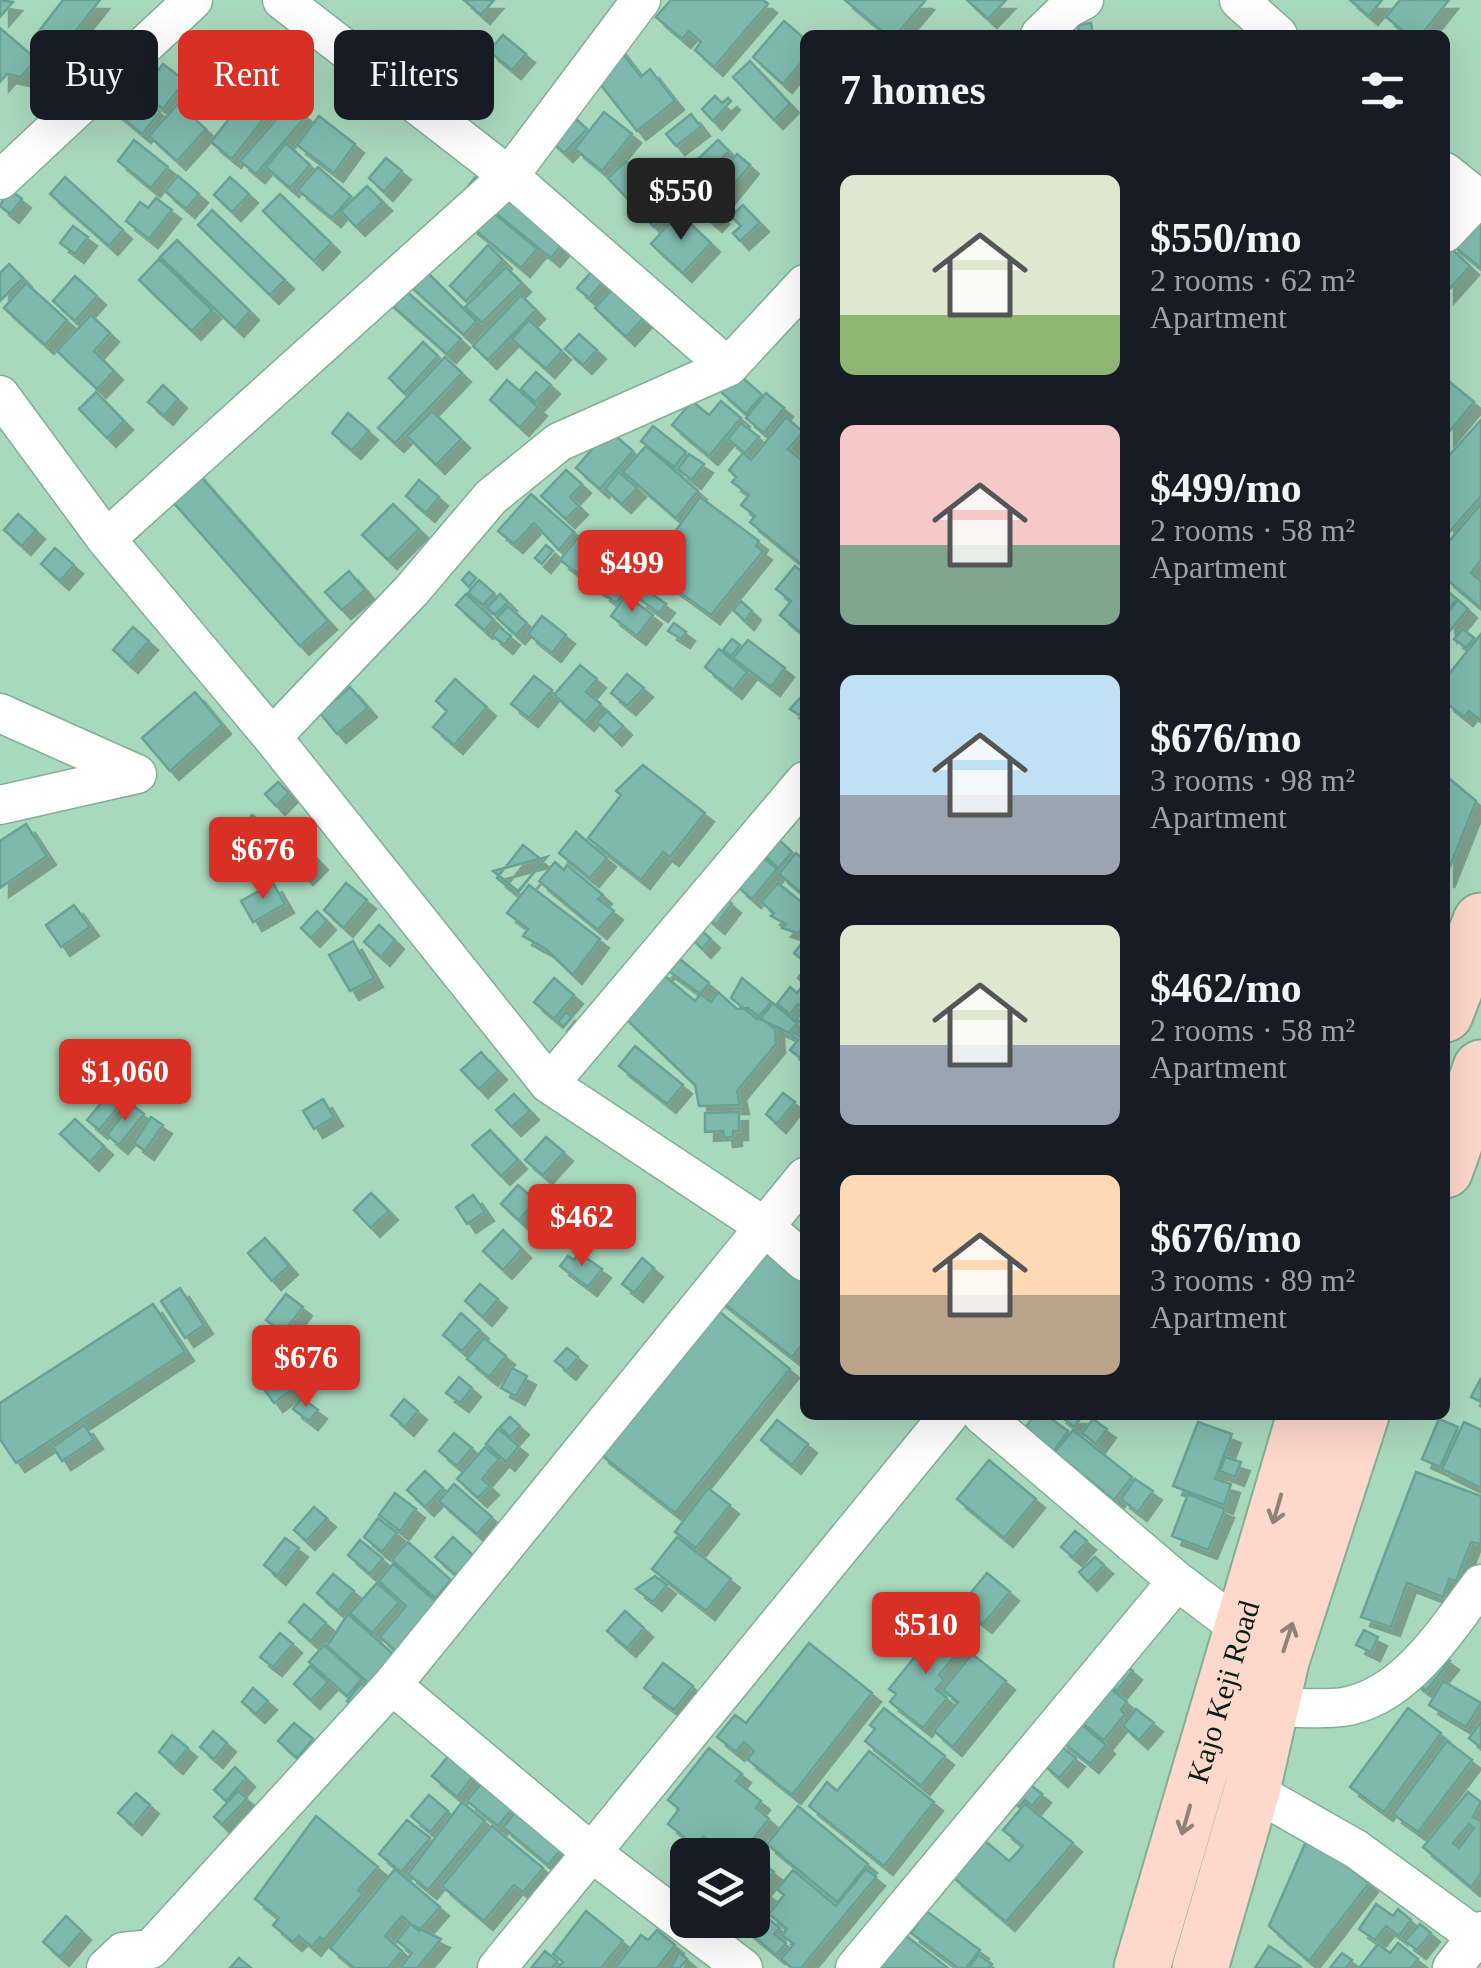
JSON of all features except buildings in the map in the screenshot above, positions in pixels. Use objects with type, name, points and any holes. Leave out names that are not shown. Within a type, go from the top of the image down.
[{"type":"main road","points":[[1450,999],[1481,921]]},
{"type":"main road","points":[[1450,1156],[1481,1068]]},
{"type":"main road","name":"Kajo Keji Road","points":[[1142,1968],[1303,1420]]},
{"type":"main road","name":"Kajo Keji Road","points":[[1200,1968],[1252,1790],[1281,1661],[1358,1420]]},
{"type":"street","points":[[0,180],[193,0]]},
{"type":"street","points":[[282,0],[509,176],[728,368]]},
{"type":"street","points":[[106,538],[509,176],[642,0]]},
{"type":"street","points":[[1045,30],[1067,9],[1084,0]]},
{"type":"street","points":[[1238,0],[1272,30]]},
{"type":"street","points":[[1450,176],[1480,200],[1450,228]]},
{"type":"street","points":[[272,737],[412,590],[491,496],[559,442],[728,368],[800,289]]},
{"type":"street","points":[[0,394],[106,538],[272,737],[549,1084],[765,1227],[800,1258]]},
{"type":"street","points":[[0,714],[137,774],[0,805]]},
{"type":"street","points":[[549,1084],[800,787]]},
{"type":"street","points":[[106,1968],[123,1952],[152,1949],[392,1685],[800,1183]]},
{"type":"street","points":[[497,1968],[945,1420]]},
{"type":"street","points":[[988,1420],[1176,1581],[1242,1630]]},
{"type":"street","points":[[855,1968],[1176,1581]]},
{"type":"street","points":[[1272,1707],[1345,1707],[1387,1689],[1424,1659],[1481,1584]]},
{"type":"street","points":[[392,1685],[591,1852],[743,1968]]},
{"type":"street","points":[[1252,1790],[1356,1849],[1480,1936],[1452,1968]]}]
